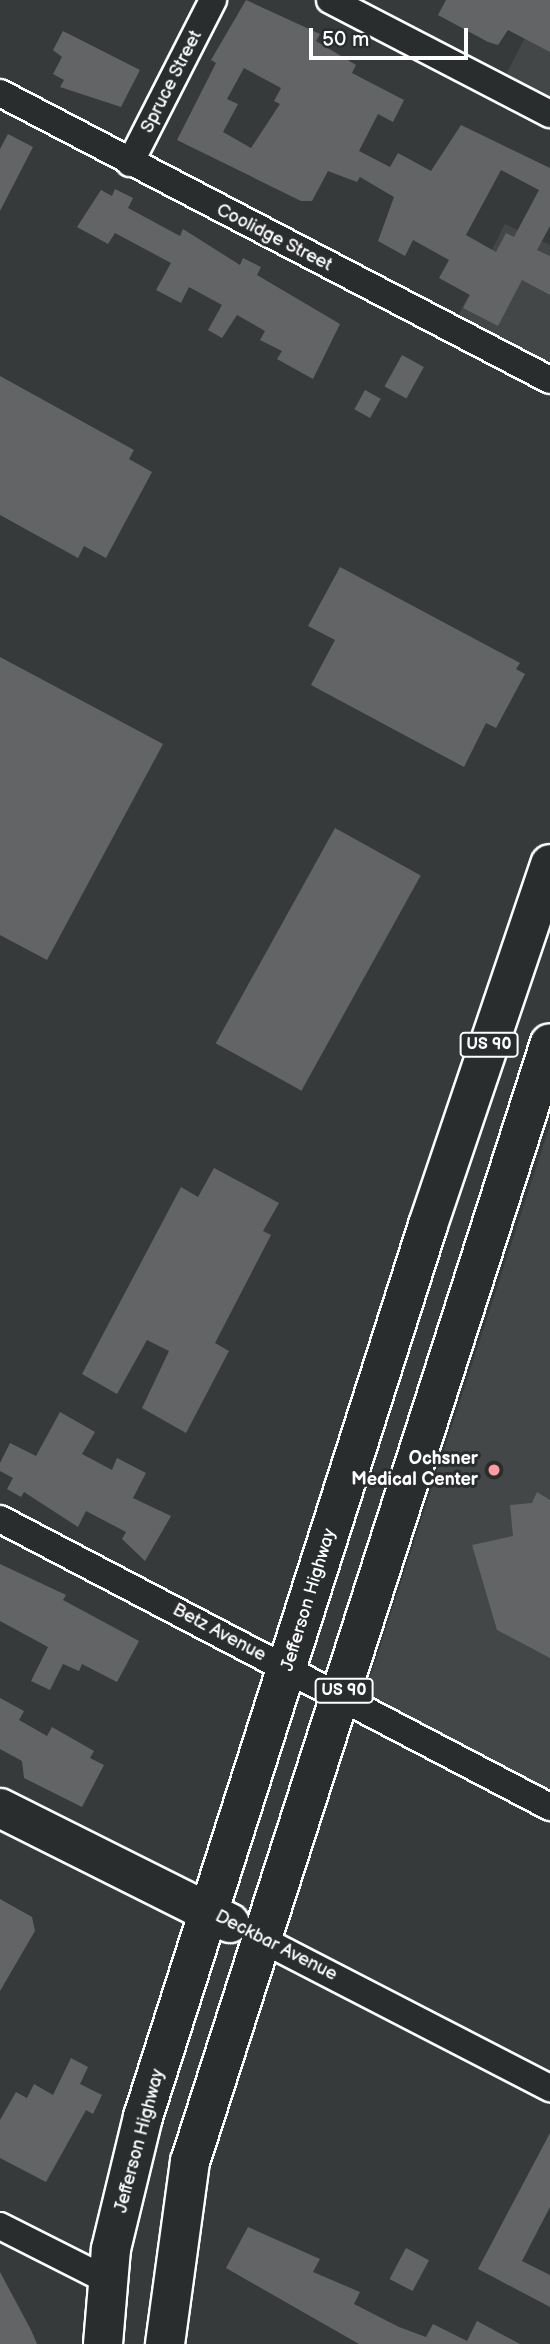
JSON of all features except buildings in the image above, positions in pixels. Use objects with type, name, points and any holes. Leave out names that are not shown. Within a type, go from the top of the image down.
[{"type":"main road","name":"Jefferson Highway","points":[[103,2344],[107,2280],[143,2117],[550,864]]},
{"type":"main road","name":"US 90","points":[[172,2340],[190,2161],[257,1937],[342,1696],[550,1043]]},
{"type":"main road","name":"Deckbar Avenue","points":[[0,1808],[257,1937]]},
{"type":"street","name":"Spruce Street","points":[[130,163],[214,0]]},
{"type":"street","points":[[330,0],[550,114]]},
{"type":"street","name":"Coolidge Street","points":[[0,93],[550,380]]},
{"type":"street","name":"Betz Avenue","points":[[0,1519],[550,1807]]},
{"type":"street","name":"Deckbar Avenue","points":[[257,1937],[550,2088]]},
{"type":"street","points":[[0,2226],[107,2280]]},
{"type":"shaded area","points":[[544,0],[550,0],[550,98],[506,75]]},
{"type":"shaded area","points":[[505,224],[550,245],[550,365],[457,318]]},
{"type":"shaded area","name":"Ochsner Medical Center","points":[[550,1125],[550,1794],[364,1696]]},
{"type":"place","name":"Ochsner Medical Center","points":[[494,1470]]}]
